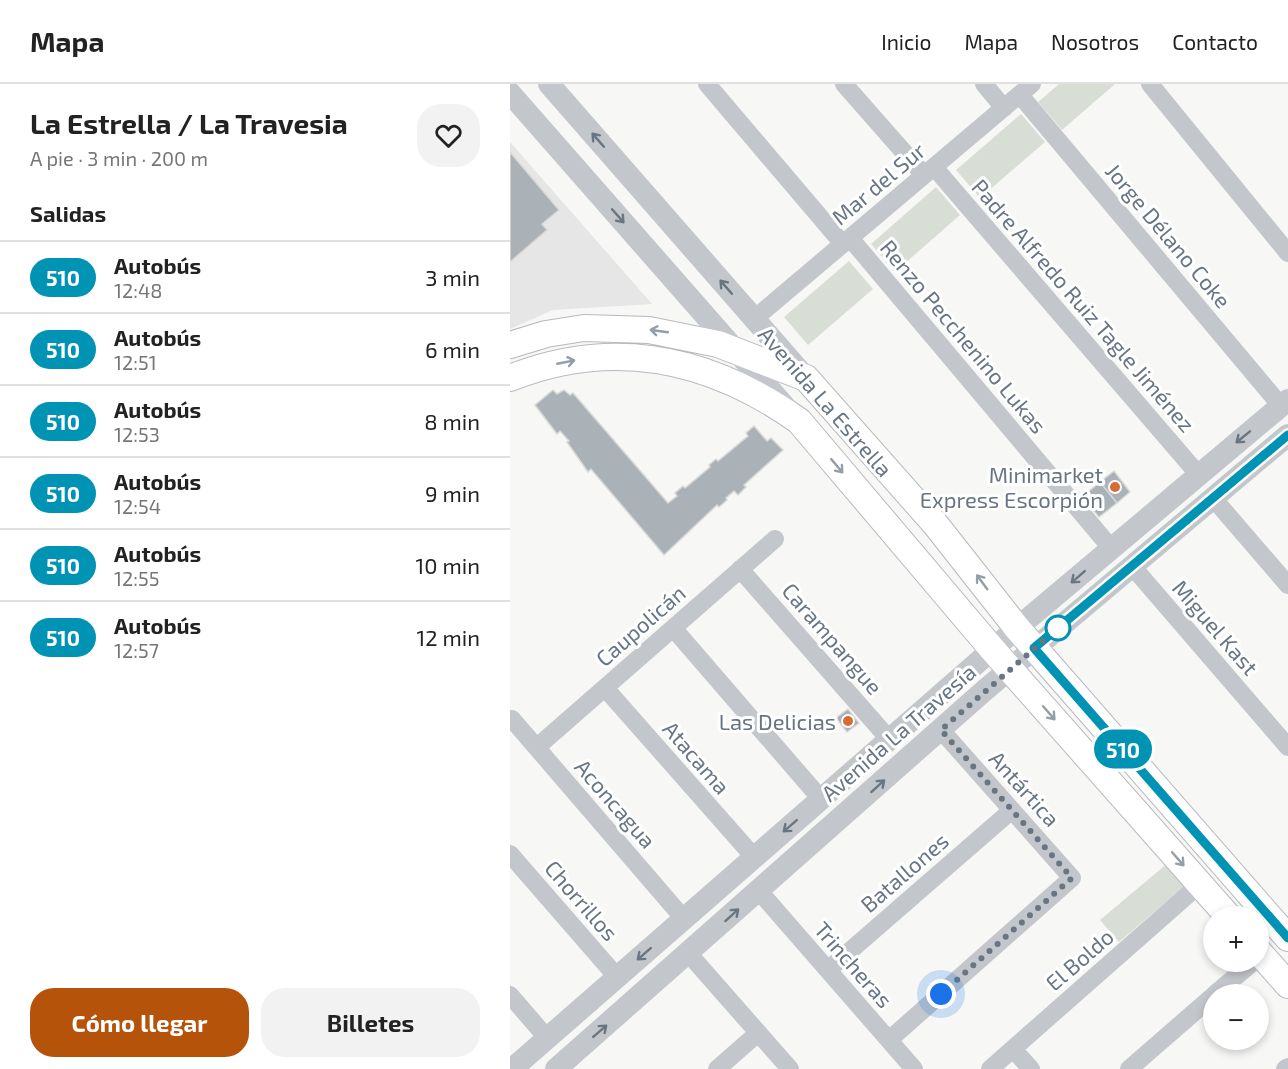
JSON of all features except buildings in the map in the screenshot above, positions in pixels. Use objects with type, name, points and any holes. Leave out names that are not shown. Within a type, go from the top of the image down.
[{"type":"main road","points":[[510,345],[565,330],[603,327],[674,333],[737,350],[806,378]]},
{"type":"main road","points":[[510,378],[580,360],[632,357],[684,365],[733,381],[799,421]]},
{"type":"main road","points":[[733,381],[766,384],[806,378]]},
{"type":"main road","name":"Avenida La Estrella","points":[[806,378],[936,525],[1034,648],[1288,938]]},
{"type":"main road","name":"Avenida La Estrella","points":[[799,421],[993,650],[1219,906]]},
{"type":"main road","points":[[1269,967],[1288,985]]},
{"type":"street","name":"Avenida La Estrella","points":[[549,84],[806,378]]},
{"type":"street","name":"Renzo Pecchenino Lukas","points":[[707,84],[1112,548]]},
{"type":"street","name":"Padre Alfredo Ruiz Tagle Jiménez","points":[[844,84],[929,171],[1198,474]]},
{"type":"street","points":[[984,84],[1005,108]]},
{"type":"street","points":[[1150,84],[1288,253]]},
{"type":"street","name":"Mar del Sur","points":[[754,319],[1026,89]]},
{"type":"street","name":"Jorge Délano Coke","points":[[1026,89],[1285,403]]},
{"type":"street","name":"Avenida La Estrella","points":[[510,93],[799,421]]},
{"type":"street","name":"Avenida La Travesía","points":[[512,1069],[1017,628],[1285,403]]},
{"type":"street","name":"Avenida La Travesía","points":[[561,1068],[1034,648],[1288,435]]},
{"type":"street","points":[[1213,498],[1288,585]]},
{"type":"street","name":"Caupolicán","points":[[537,747],[775,538]]},
{"type":"street","name":"Miguel Kast","points":[[1132,566],[1288,747]]},
{"type":"street","name":"Carampangue","points":[[740,569],[889,739]]},
{"type":"street","points":[[673,628],[821,799]]},
{"type":"street","name":"Atacama","points":[[605,688],[754,857]]},
{"type":"street","name":"Aconcagua","points":[[512,719],[684,919]]},
{"type":"street","name":"Antártica","points":[[888,1040],[1072,878],[941,730]]},
{"type":"street","name":"Batallones","points":[[828,970],[1012,810]]},
{"type":"street","name":"Chorrillos","points":[[510,854],[617,977]]},
{"type":"street","name":"El Boldo","points":[[990,1069],[1200,884]]},
{"type":"street","name":"Trincheras","points":[[759,891],[914,1069]]},
{"type":"street","points":[[689,954],[789,1069]]},
{"type":"street","points":[[1226,984],[1240,972]]},
{"type":"street","points":[[510,995],[547,1038]]},
{"type":"street","points":[[1129,1069],[1203,1005]]},
{"type":"street","points":[[717,1069],[758,1033]]},
{"type":"street","points":[[1013,1048],[1031,1069]]},
{"type":"shaded area","points":[[1059,84],[1115,84],[1062,130],[1038,102]]},
{"type":"shaded area","points":[[1021,114],[1045,142],[980,198],[956,170]]},
{"type":"shaded area","points":[[510,142],[652,304],[553,310],[510,329]]},
{"type":"shaded area","points":[[936,187],[960,215],[895,272],[871,244]]},
{"type":"shaded area","points":[[849,261],[873,289],[808,345],[784,317]]},
{"type":"shaded area","points":[[1169,862],[1187,884],[1119,942],[1100,920]]},
{"type":"bus line","name":"510","points":[[1288,435],[1034,648],[1288,938]]},
{"type":"place","name":"Minimarket Express Escorpión","points":[[1115,487]]},
{"type":"place","name":"Las Delicias","points":[[848,721]]},
{"type":"route","points":[[941,994],[1072,878],[941,730],[1058,628]]}]
